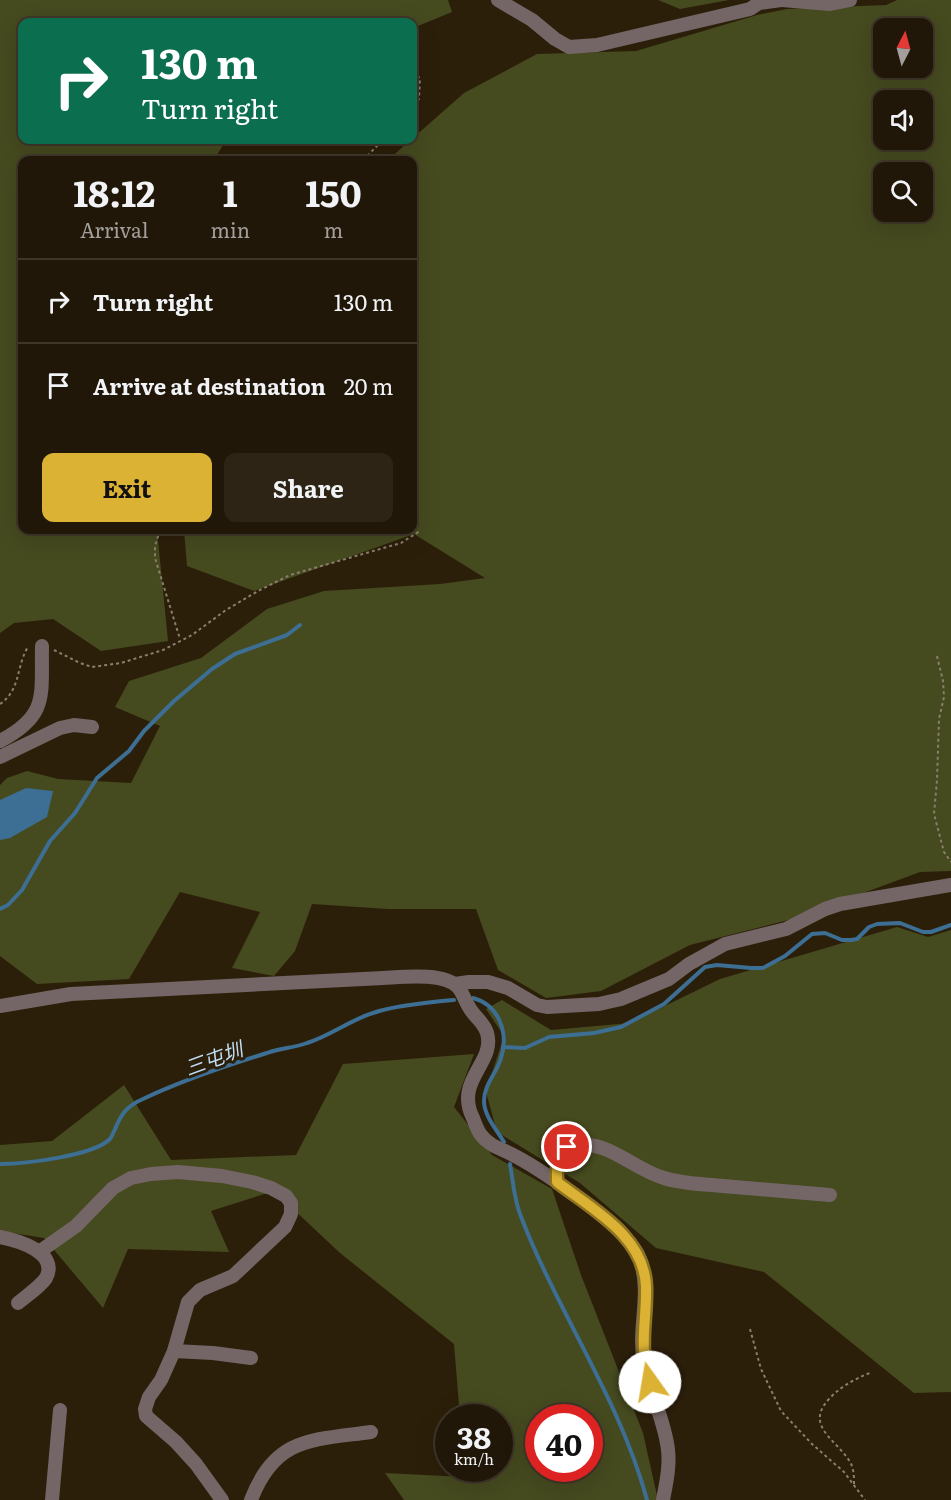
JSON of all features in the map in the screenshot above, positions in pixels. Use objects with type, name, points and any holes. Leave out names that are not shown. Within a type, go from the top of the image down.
[{"type":"street","points":[[498,0],[532,20],[569,47],[597,45],[750,9],[759,3],[781,0],[830,4],[850,0]]},
{"type":"street","points":[[0,741],[27,724],[39,704],[42,646]]},
{"type":"street","points":[[0,757],[60,728],[74,725],[92,727]]},
{"type":"street","points":[[455,984],[470,981],[488,982],[508,988],[537,1005],[547,1007],[599,1004],[621,999],[669,979],[689,964],[725,944],[786,929],[825,909],[840,904],[951,885]]},
{"type":"street","points":[[0,1006],[71,994],[383,978],[426,977],[455,984],[461,990],[469,1009],[483,1023],[488,1035],[488,1048],[468,1087],[467,1098],[469,1111],[481,1134],[495,1148],[515,1155],[557,1182],[618,1229],[632,1243],[640,1257],[646,1284],[642,1335],[644,1362],[662,1420],[668,1450],[668,1472],[663,1500]]},
{"type":"street","points":[[557,1182],[559,1154],[567,1147],[584,1144],[609,1150],[648,1172],[675,1181],[830,1195]]},
{"type":"street","points":[[39,1252],[76,1226],[113,1188],[131,1178],[178,1172],[222,1176],[272,1188],[286,1196],[291,1203],[291,1214],[285,1227],[233,1276],[201,1290],[188,1302],[174,1351],[161,1380],[149,1397],[146,1409],[146,1416],[176,1442],[196,1464],[222,1500]]},
{"type":"street","points":[[0,1237],[26,1244],[39,1252],[47,1262],[48,1270],[45,1278],[18,1304]]},
{"type":"street","points":[[174,1351],[251,1358]]},
{"type":"street","points":[[52,1500],[60,1410]]},
{"type":"street","points":[[251,1500],[270,1464],[291,1447],[327,1438],[370,1432]]},
{"type":"path","points":[[417,76],[420,78],[417,101]]},
{"type":"path","points":[[367,156],[379,144]]},
{"type":"path","points":[[159,534],[155,546],[155,558],[181,640]]},
{"type":"path","points":[[0,704],[10,697],[29,647],[42,646],[92,667],[121,663],[163,650],[192,635],[226,610],[290,575],[401,543],[415,534]]},
{"type":"path","points":[[936,656],[943,681],[944,697],[939,719],[938,780],[934,814],[944,852],[951,862]]},
{"type":"path","points":[[750,1329],[761,1369],[782,1411],[812,1444],[839,1466],[865,1500]]},
{"type":"path","points":[[854,1484],[852,1464],[825,1433],[820,1423],[820,1412],[837,1390],[854,1379],[872,1372]]},
{"type":"green space","points":[[0,0],[448,0],[452,12],[417,26],[417,18],[18,18],[18,144],[224,144],[216,156],[18,156],[18,534],[157,534],[168,641],[101,651],[53,619],[14,623],[0,633]]},
{"type":"green space","points":[[658,0],[729,0],[680,9]]},
{"type":"green space","points":[[897,0],[951,0],[951,871],[920,872],[796,918],[690,945],[601,991],[546,998],[498,970],[476,909],[388,909],[312,904],[295,951],[274,976],[232,968],[260,912],[180,892],[129,979],[37,984],[0,956],[0,785],[7,778],[27,771],[58,779],[131,783],[160,726],[115,707],[129,681],[201,658],[267,609],[324,591],[440,584],[485,578],[414,534],[417,534],[417,156],[393,156],[406,144],[417,144],[417,134],[464,93],[537,54],[636,51],[757,15],[787,9],[886,5]]},
{"type":"green space","points":[[184,534],[414,534],[254,591],[187,566]]},
{"type":"green space","points":[[897,927],[928,937],[951,930],[951,1392],[914,1393],[764,1272],[656,1248],[580,1183],[497,1132],[486,1092],[504,1036],[486,1009],[502,1000],[551,1030],[630,1023],[720,979]]},
{"type":"green space","points":[[474,1054],[454,1107],[492,1155],[552,1189],[581,1275],[643,1433],[658,1500],[404,1500],[385,1473],[435,1476],[435,1482],[513,1482],[513,1404],[459,1404],[454,1344],[340,1253],[274,1191],[211,1211],[229,1252],[128,1249],[103,1308],[44,1238],[0,1231],[0,1145],[52,1141],[124,1085],[171,1160],[296,1155],[343,1064]]},
{"type":"water","points":[[26,788],[53,791],[47,817],[10,838],[0,840],[0,800]]},
{"type":"waterway","points":[[0,909],[8,905],[22,890],[50,841],[75,813],[97,778],[129,751],[144,731],[174,701],[212,669],[235,654],[287,635],[300,625]]},
{"type":"waterway","points":[[503,1047],[525,1048],[549,1037],[594,1033],[621,1027],[664,1004],[705,967],[717,965],[763,968],[785,956],[812,934],[825,933],[842,940],[851,940],[857,939],[869,927],[877,924],[900,923],[923,932],[931,932],[951,925]]},
{"type":"waterway","name":"三屯圳","points":[[473,998],[495,1013],[503,1030],[501,1058],[486,1089],[484,1101],[488,1117],[504,1142]]},
{"type":"waterway","name":"三屯圳","points":[[0,1164],[41,1161],[89,1150],[110,1139],[123,1113],[130,1107],[138,1101],[173,1086],[251,1058],[302,1045],[382,1010],[454,1000]]},
{"type":"waterway","name":"三屯圳","points":[[510,1164],[520,1214],[552,1286],[621,1426],[647,1500]]},
{"type":"route","points":[[567,1147],[559,1154],[557,1182],[618,1229],[632,1243],[640,1257],[646,1284],[642,1335],[644,1362],[650,1382]]}]
